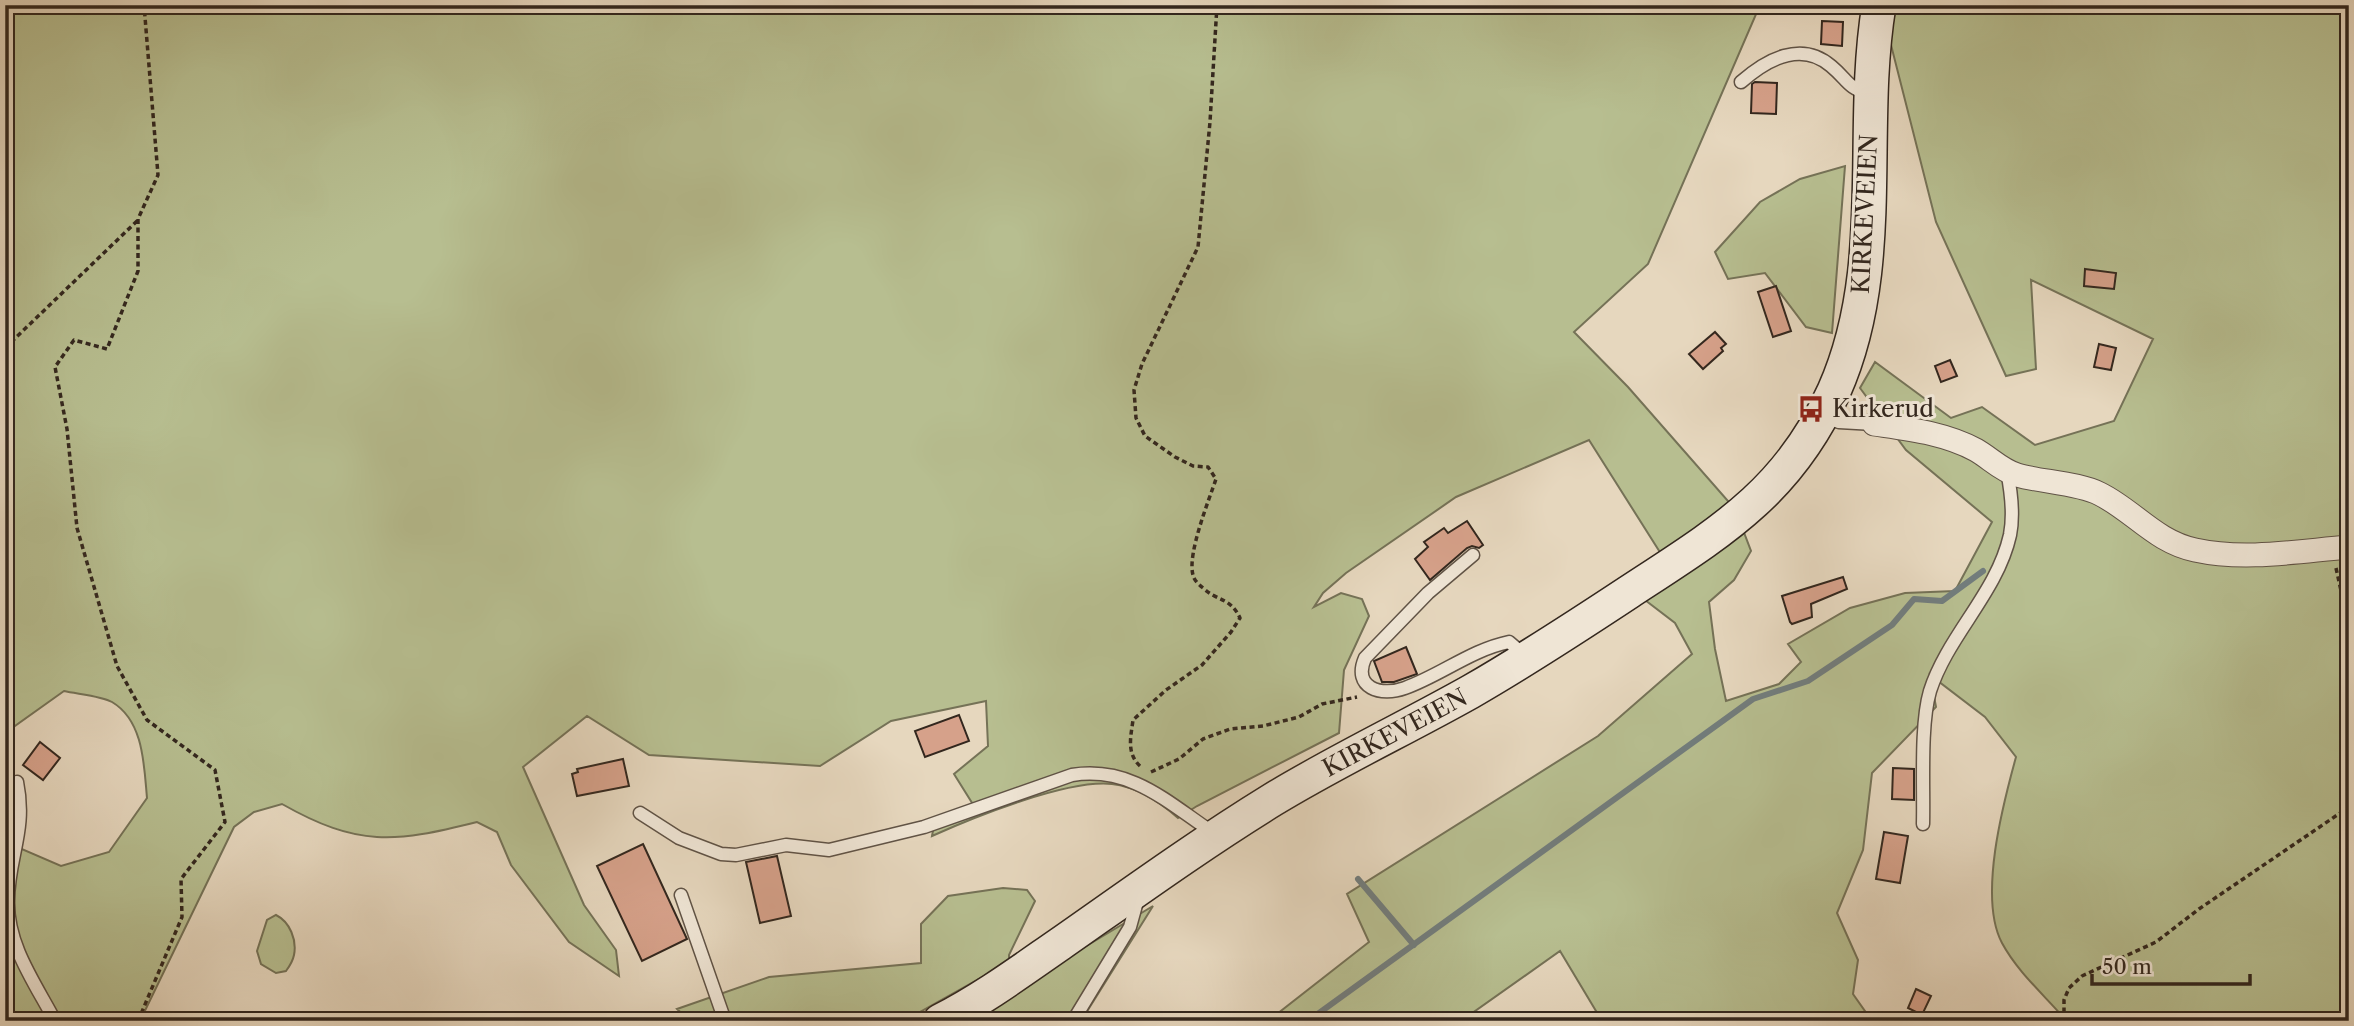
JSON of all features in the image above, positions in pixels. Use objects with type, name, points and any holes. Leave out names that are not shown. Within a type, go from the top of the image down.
[{"type":"main road","name":"KIRKEVEIEN","points":[[940,1021],[996,988],[1273,799],[1524,661],[1697,548],[1748,509],[1780,478],[1822,416],[1856,327],[1864,285],[1870,192],[1870,96],[1879,5]]},
{"type":"street","points":[[1874,424],[1943,436],[1976,450],[2007,471],[2026,478],[2096,492],[2114,501],[2150,531],[2192,550],[2241,555],[2341,548]]},
{"type":"lane","points":[[1741,82],[1758,67],[1785,54],[1808,54],[1832,66],[1851,88],[1870,96]]},
{"type":"lane","points":[[1822,416],[1839,422],[1874,424]]},
{"type":"lane","points":[[1923,824],[1929,695],[1947,655],[2001,562],[2011,526],[2011,490],[2007,471]]},
{"type":"lane","points":[[1473,555],[1429,593],[1365,658],[1361,667],[1362,678],[1367,686],[1378,691],[1403,689],[1464,658],[1494,645],[1509,642],[1524,661]]},
{"type":"lane","points":[[640,813],[679,838],[721,854],[736,855],[786,845],[829,850],[934,824],[1072,775],[1092,772],[1128,779],[1147,788],[1214,837]]},
{"type":"lane","points":[[17,782],[22,802],[22,819],[8,894],[9,920],[18,952],[55,1021]]},
{"type":"lane","points":[[1073,1021],[1130,927],[1140,888]]},
{"type":"lane","points":[[681,895],[724,1021]]},
{"type":"path","points":[[5,348],[138,219],[158,175],[144,5]]},
{"type":"path","points":[[1149,773],[1136,762],[1130,748],[1133,720],[1166,690],[1202,665],[1240,618],[1234,605],[1204,590],[1194,578],[1192,569],[1202,513],[1216,479],[1208,467],[1193,466],[1145,436],[1136,418],[1134,390],[1142,364],[1198,247],[1210,122],[1217,5]]},
{"type":"path","points":[[138,219],[138,271],[107,349],[74,340],[55,367],[67,429],[77,528],[117,666],[147,720],[215,770],[225,822],[181,879],[182,917],[138,1021]]},
{"type":"path","points":[[2341,548],[2349,627]]},
{"type":"path","points":[[1149,773],[1180,759],[1203,739],[1230,729],[1262,726],[1299,717],[1322,704],[1378,691]]},
{"type":"path","points":[[1147,788],[1149,773]]},
{"type":"path","points":[[2064,1021],[2064,1000],[2069,988],[2082,976],[2156,942],[2199,909],[2349,807]]},
{"type":"green space","points":[[5,5],[1760,5],[1648,264],[1574,332],[1628,387],[1735,509],[1751,551],[1734,580],[1709,602],[1726,701],[1779,684],[1801,662],[1788,644],[1850,608],[1905,593],[1955,591],[1992,522],[1906,450],[1860,388],[1875,362],[1951,418],[1982,407],[2035,445],[2114,421],[2153,339],[2031,280],[2036,369],[2006,376],[1936,222],[1890,41],[1896,5],[2349,5],[2349,1021],[2064,1021],[2015,963],[2002,943],[1995,924],[1992,877],[1995,851],[2016,757],[1985,717],[1930,675],[1936,707],[1872,773],[1863,850],[1837,913],[1858,960],[1853,994],[1872,1021],[1602,1021],[1560,951],[1461,1021],[1268,1021],[1369,942],[1347,894],[1598,736],[1692,654],[1675,623],[1645,600],[1675,576],[1589,440],[1456,497],[1346,573],[1323,593],[1314,607],[1341,593],[1362,599],[1369,616],[1344,670],[1339,733],[1178,818],[1139,792],[1112,784],[1093,784],[1071,787],[1021,801],[932,836],[935,820],[974,806],[954,774],[988,746],[986,701],[891,721],[820,766],[649,755],[587,716],[523,767],[584,905],[616,950],[619,976],[569,942],[511,865],[497,832],[477,822],[422,834],[377,837],[333,828],[282,804],[254,812],[234,827],[140,1021],[5,1021],[5,837],[10,844],[61,866],[109,852],[147,798],[143,759],[136,732],[123,710],[108,700],[64,691],[5,733]]},
{"type":"green space","points":[[1845,166],[1832,333],[1806,327],[1765,273],[1728,279],[1715,252],[1760,202],[1800,179]]},
{"type":"green space","points":[[1003,888],[1027,890],[1035,901],[1009,955],[1009,962],[904,1021],[690,1021],[677,1009],[769,977],[921,963],[921,924],[948,896]]},
{"type":"green space","points":[[1153,906],[1081,1021],[961,1021]]},
{"type":"green space","points":[[276,915],[289,927],[295,949],[286,971],[276,973],[261,964],[257,951],[267,920]]},
{"type":"building","points":[[1822,21],[1843,22],[1842,46],[1821,44]]},
{"type":"building","points":[[1777,83],[1776,114],[1751,113],[1752,84]]},
{"type":"building","points":[[2085,269],[2116,273],[2114,289],[2084,286]]},
{"type":"building","points":[[1776,286],[1791,331],[1773,337],[1758,292]]},
{"type":"building","points":[[1715,332],[1726,344],[1721,348],[1723,351],[1703,369],[1689,354]]},
{"type":"building","points":[[2099,344],[2116,348],[2111,370],[2094,367]]},
{"type":"building","points":[[1950,360],[1957,376],[1941,382],[1935,366]]},
{"type":"building","points":[[1467,521],[1483,545],[1479,548],[1467,548],[1430,580],[1415,559],[1428,547],[1424,542],[1444,528],[1448,533]]},
{"type":"building","points":[[1843,577],[1847,589],[1811,604],[1812,617],[1792,624],[1790,622],[1782,596]]},
{"type":"building","points":[[1406,647],[1417,674],[1394,682],[1382,682],[1374,661]]},
{"type":"building","points":[[959,715],[969,741],[925,757],[915,731]]},
{"type":"building","points":[[40,742],[60,758],[43,780],[23,765]]},
{"type":"building","points":[[623,759],[629,786],[577,796],[572,774],[578,772],[577,769]]},
{"type":"building","points":[[1893,768],[1914,769],[1914,800],[1892,799]]},
{"type":"building","points":[[1884,832],[1908,836],[1900,883],[1876,879]]},
{"type":"building","points":[[643,844],[687,939],[642,961],[597,866]]},
{"type":"building","points":[[777,856],[791,916],[760,923],[746,862]]},
{"type":"building","points":[[1916,989],[1931,996],[1922,1015],[1908,1008]]},
{"type":"waterway","points":[[1308,1021],[1753,699],[1808,681],[1892,625],[1914,599],[1942,601],[1983,571]]},
{"type":"waterway","points":[[1358,879],[1414,945]]},
{"type":"place","name":"Kirkerud","points":[[1811,409]]}]
